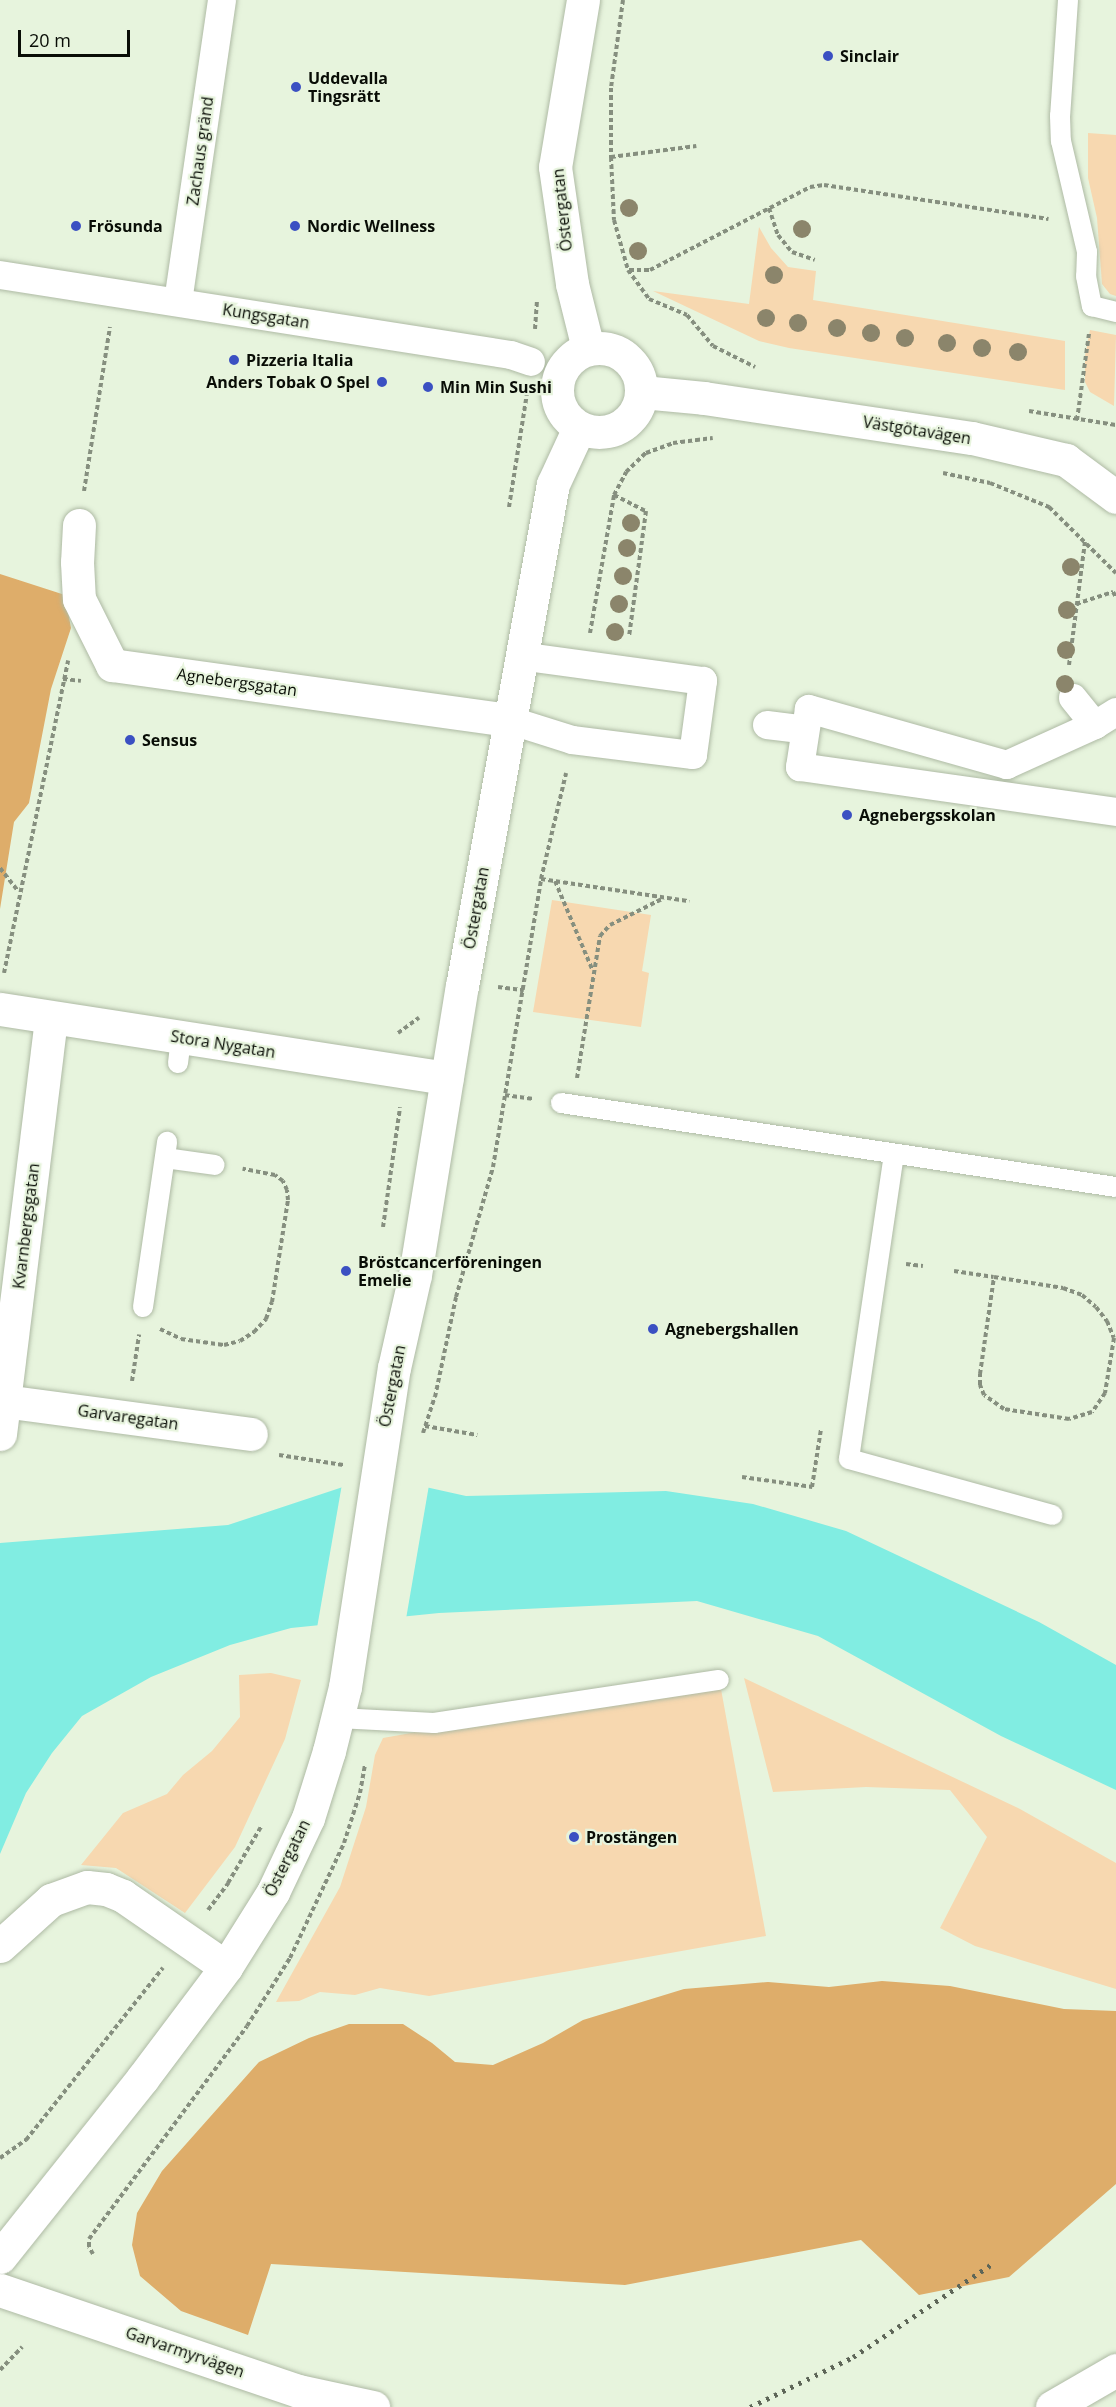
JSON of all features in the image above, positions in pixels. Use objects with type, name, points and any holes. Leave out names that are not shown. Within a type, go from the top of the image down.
[{"type":"street","name":"Zachaus gränd","points":[[178,303],[222,0]]},
{"type":"street","name":"Östergatan","points":[[583,0],[555,167],[572,284],[588,348]]},
{"type":"street","name":"Kungsgatan","points":[[0,275],[511,355],[531,362]]},
{"type":"street","points":[[588,348],[615,350],[626,357],[641,379],[642,392],[639,406],[632,418],[621,427],[607,432],[593,432],[579,428],[568,419],[560,406],[557,385],[565,365],[575,355],[588,348]]},
{"type":"street","name":"Västgötavägen","points":[[642,392],[705,398],[972,438],[1066,460],[1116,497]]},
{"type":"street","name":"Östergatan","points":[[0,2257],[142,2079],[226,1967],[273,1892],[308,1818],[341,1702],[363,1471],[394,1368],[415,1275],[509,720],[553,484],[579,428]]},
{"type":"street","name":"Agnebergsgatan","points":[[79,525],[77,562],[79,599],[112,665],[509,720]]},
{"type":"street","points":[[509,720],[572,740],[693,756],[701,716],[702,681],[626,665],[584,666],[521,656]]},
{"type":"street","points":[[1073,698],[1106,718]]},
{"type":"street","points":[[1106,718],[1007,765],[809,709],[800,767],[1116,812]]},
{"type":"street","points":[[767,725],[805,730]]},
{"type":"street","points":[[1000,795],[1007,765]]},
{"type":"street","name":"Stora Nygatan","points":[[2,993],[51,1018],[180,1050],[447,1078]]},
{"type":"street","name":"Kvarnbergsgatan","points":[[0,1434],[51,1018]]},
{"type":"street","name":"Garvaregatan","points":[[4,1401],[251,1434]]},
{"type":"street","points":[[0,1946],[51,1900],[87,1887],[106,1889],[123,1896],[185,1941],[226,1967]]},
{"type":"street","name":"Garvarmyrvägen","points":[[0,2290],[299,2391],[373,2407]]},
{"type":"street","points":[[1052,2407],[1116,2370]]},
{"type":"lane","points":[[1068,0],[1060,116],[1065,167],[1087,252],[1086,276],[1092,306],[1116,312]]},
{"type":"lane","points":[[567,1104],[1116,1187]]},
{"type":"lane","points":[[143,1307],[166,1150],[215,1165]]},
{"type":"lane","points":[[894,1154],[849,1459],[1052,1515]]},
{"type":"lane","points":[[341,1702],[434,1723],[719,1680]]},
{"type":"path","points":[[623,0],[610,88],[614,220],[628,270],[649,299],[687,315],[713,346]]},
{"type":"path","points":[[611,157],[696,146]]},
{"type":"path","points":[[628,270],[650,270],[810,187],[824,185],[1064,222],[1079,219]]},
{"type":"path","points":[[769,208],[778,235],[792,252],[815,260]]},
{"type":"path","points":[[79,525],[116,293]]},
{"type":"path","points":[[1092,306],[1077,420],[1116,425]]},
{"type":"path","points":[[514,478],[531,362]]},
{"type":"path","points":[[584,666],[614,495],[626,472],[646,453],[673,443],[715,438]]},
{"type":"path","points":[[933,471],[990,483],[1048,507],[1086,541],[1116,573]]},
{"type":"path","points":[[614,495],[646,511],[626,665]]},
{"type":"path","points":[[1073,698],[1067,677],[1086,541]]},
{"type":"path","points":[[1076,604],[1113,592],[1116,597]]},
{"type":"path","points":[[2,993],[19,892],[51,754],[63,679]]},
{"type":"path","points":[[421,1437],[435,1397],[456,1297],[493,1167],[541,879],[563,793],[572,740]]},
{"type":"path","points":[[0,868],[19,892]]},
{"type":"path","points":[[541,879],[689,902]]},
{"type":"path","points":[[555,881],[592,970]]},
{"type":"path","points":[[567,1104],[596,944],[604,930],[664,898]]},
{"type":"path","points":[[497,986],[524,990]]},
{"type":"path","points":[[383,1230],[401,1100]]},
{"type":"path","points":[[143,1307],[158,1327],[169,1334],[224,1345],[240,1341],[254,1332],[266,1319],[273,1302],[288,1200],[287,1190],[283,1181],[275,1175],[215,1165]]},
{"type":"path","points":[[954,1271],[994,1277],[1063,1288],[1082,1295],[1107,1321],[1114,1338],[1105,1393],[1092,1412],[1069,1419],[1004,1409],[984,1395],[980,1385],[980,1374],[994,1277]]},
{"type":"path","points":[[132,1385],[136,1359]]},
{"type":"path","points":[[742,1477],[812,1487],[823,1417]]},
{"type":"path","points":[[425,1426],[477,1435]]},
{"type":"path","points":[[310,1460],[363,1471]]},
{"type":"path","points":[[0,2158],[26,2140],[185,1941],[228,1883],[264,1822]]},
{"type":"path","points":[[89,2239],[89,2247],[93,2254]]},
{"type":"path","points":[[0,2370],[22,2347]]},
{"type":"shaded area","points":[[1088,133],[1116,135],[1116,296],[1110,294],[1102,284],[1097,218],[1088,178]]},
{"type":"shaded area","points":[[759,227],[771,248],[788,267],[816,271],[813,300],[1065,341],[1065,390],[789,348],[759,341],[653,291],[749,304]]},
{"type":"shaded area","points":[[1090,330],[1116,335],[1114,406],[1090,392],[1085,382],[1085,356]]},
{"type":"shaded area","points":[[0,574],[65,595],[71,628],[51,689],[29,803],[14,822],[0,909]]},
{"type":"shaded area","points":[[552,900],[651,915],[642,971],[649,973],[641,1027],[533,1012]]},
{"type":"shaded area","points":[[271,1673],[301,1680],[285,1739],[235,1847],[185,1913],[116,1868],[81,1865],[123,1813],[167,1794],[183,1775],[212,1751],[240,1717],[239,1675]]},
{"type":"shaded area","name":"Prostängen","points":[[719,1678],[766,1936],[429,1996],[380,1988],[355,1995],[320,1992],[299,2001],[276,2002],[340,1887],[366,1807],[375,1755],[383,1738]]},
{"type":"shaded area","points":[[744,1678],[1020,1809],[1116,1863],[1116,1989],[975,1946],[940,1928],[987,1837],[950,1790],[866,1787],[773,1792]]},
{"type":"shaded area","points":[[882,1981],[950,1986],[1064,2009],[1116,2011],[1116,2184],[1009,2277],[919,2295],[861,2240],[625,2285],[271,2264],[248,2335],[181,2311],[140,2276],[132,2245],[137,2213],[162,2171],[259,2062],[309,2038],[349,2024],[403,2024],[455,2062],[493,2065],[543,2043],[583,2020],[684,1989],[768,1982],[829,1987]]},
{"type":"water","points":[[376,1476],[466,1496],[666,1491],[753,1504],[846,1531],[1039,1622],[1116,1665],[1116,1790],[1001,1736],[818,1636],[697,1601],[439,1613],[291,1628],[230,1645],[151,1677],[82,1716],[52,1753],[26,1793],[0,1854],[0,1543],[228,1525]]},
{"type":"pier","points":[[376,1473],[429,1485],[406,1619],[317,1628],[342,1484]]},
{"type":"railway","points":[[750,2407],[853,2357],[992,2264]]},
{"type":"place","name":"Sinclair","points":[[828,56]]},
{"type":"place","name":"Uddevalla Tingsrätt","points":[[296,87]]},
{"type":"place","name":"Frösunda","points":[[76,226]]},
{"type":"place","name":"Nordic Wellness","points":[[295,226]]},
{"type":"place","name":"Pizzeria Italia","points":[[234,360]]},
{"type":"place","name":"Anders Tobak O Spel","points":[[382,382]]},
{"type":"place","name":"Min Min Sushi","points":[[428,387]]},
{"type":"place","name":"Sensus","points":[[130,740]]},
{"type":"place","name":"Agnebergsskolan","points":[[847,815]]},
{"type":"place","name":"Bröstcancerföreningen Emelie","points":[[346,1271]]},
{"type":"place","name":"Agnebergshallen","points":[[653,1329]]},
{"type":"place","name":"Prostängen","points":[[574,1837]]}]
